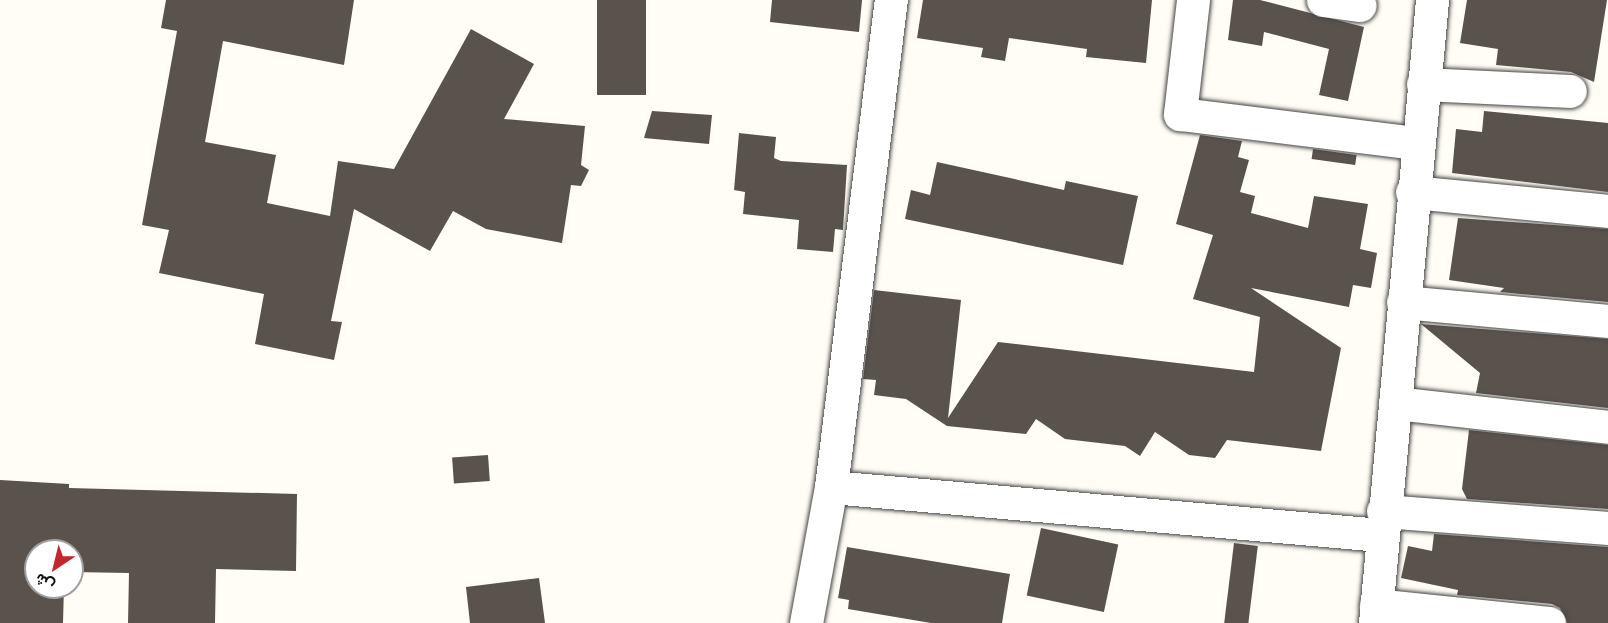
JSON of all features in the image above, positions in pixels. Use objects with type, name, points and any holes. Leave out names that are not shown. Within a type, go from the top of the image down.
[{"type":"street","points":[[806,623],[831,486],[891,0]]},
{"type":"street","points":[[1193,0],[1180,114],[1416,143]]},
{"type":"street","points":[[1323,0],[1360,5]]},
{"type":"street","points":[[1432,0],[1416,143],[1375,614],[1549,623]]},
{"type":"street","points":[[1423,84],[1570,91]]},
{"type":"street","points":[[1412,192],[1608,211]]},
{"type":"street","points":[[1403,302],[1608,321]]},
{"type":"street","points":[[1395,403],[1608,427]]},
{"type":"street","points":[[831,486],[1382,523],[1608,528]]},
{"type":"building","points":[[166,0],[354,0],[344,65],[223,41],[205,142],[276,155],[267,203],[330,216],[338,161],[394,169],[471,29],[534,64],[504,119],[585,126],[581,165],[589,170],[581,186],[571,185],[562,243],[486,229],[453,211],[430,251],[354,209],[331,321],[342,322],[334,360],[255,344],[264,294],[159,273],[169,230],[142,225],[177,31],[161,28]]},
{"type":"building","points":[[597,0],[646,0],[646,95],[597,95]]},
{"type":"building","points":[[772,0],[862,0],[859,32],[770,22]]},
{"type":"building","points":[[923,0],[1152,0],[1146,63],[1086,57],[1087,49],[1009,38],[1005,61],[981,57],[983,48],[917,38]]},
{"type":"building","points":[[1233,0],[1260,0],[1364,27],[1348,101],[1319,95],[1329,49],[1264,32],[1262,46],[1228,40]]},
{"type":"building","points":[[1467,0],[1607,0],[1594,82],[1571,72],[1496,65],[1498,49],[1460,43]]},
{"type":"building","points":[[652,111],[712,115],[709,144],[644,138]]},
{"type":"building","points":[[1484,111],[1608,123],[1608,192],[1452,173],[1456,129],[1482,132]]},
{"type":"building","points":[[739,133],[776,137],[774,158],[781,161],[847,165],[843,230],[835,229],[833,252],[797,249],[799,220],[743,214],[745,192],[734,190]]},
{"type":"building","points":[[1200,135],[1242,141],[1238,157],[1249,160],[1240,192],[1255,196],[1251,213],[1308,228],[1314,196],[1368,204],[1360,249],[1377,253],[1371,288],[1353,285],[1349,307],[1251,288],[1341,348],[1321,451],[1227,440],[1215,458],[1189,455],[1155,432],[1140,456],[1125,446],[1065,439],[1036,419],[1026,434],[947,426],[906,399],[874,395],[876,380],[863,379],[874,290],[961,300],[948,418],[998,342],[1254,372],[1260,317],[1193,299],[1213,235],[1176,224]]},
{"type":"building","points":[[1313,149],[1357,155],[1355,165],[1312,159]]},
{"type":"building","points":[[937,162],[1064,190],[1066,181],[1138,196],[1123,265],[905,219],[911,190],[930,195]]},
{"type":"building","points":[[1458,218],[1608,229],[1608,302],[1500,292],[1504,288],[1449,280]]},
{"type":"building","points":[[1421,324],[1608,339],[1608,408],[1476,393],[1480,373]]},
{"type":"building","points":[[1469,430],[1608,445],[1608,509],[1467,499],[1462,489]]},
{"type":"building","points":[[488,455],[490,481],[454,483],[452,458]]},
{"type":"building","points":[[0,480],[69,484],[69,488],[297,494],[296,571],[216,569],[215,623],[128,623],[129,573],[84,572],[84,539],[24,539],[24,599],[64,599],[63,623],[0,623]]},
{"type":"building","points":[[1041,528],[1118,544],[1104,612],[1027,595]]},
{"type":"building","points":[[1434,534],[1608,547],[1608,623],[1567,623],[1560,608],[1552,604],[1457,595],[1458,590],[1401,578],[1408,546],[1432,551]]},
{"type":"building","points":[[1234,543],[1258,546],[1248,623],[1224,623]]},
{"type":"building","points":[[847,547],[1010,574],[1002,623],[931,623],[848,609],[849,600],[838,598]]},
{"type":"building","points":[[539,578],[545,623],[470,623],[466,587]]}]
